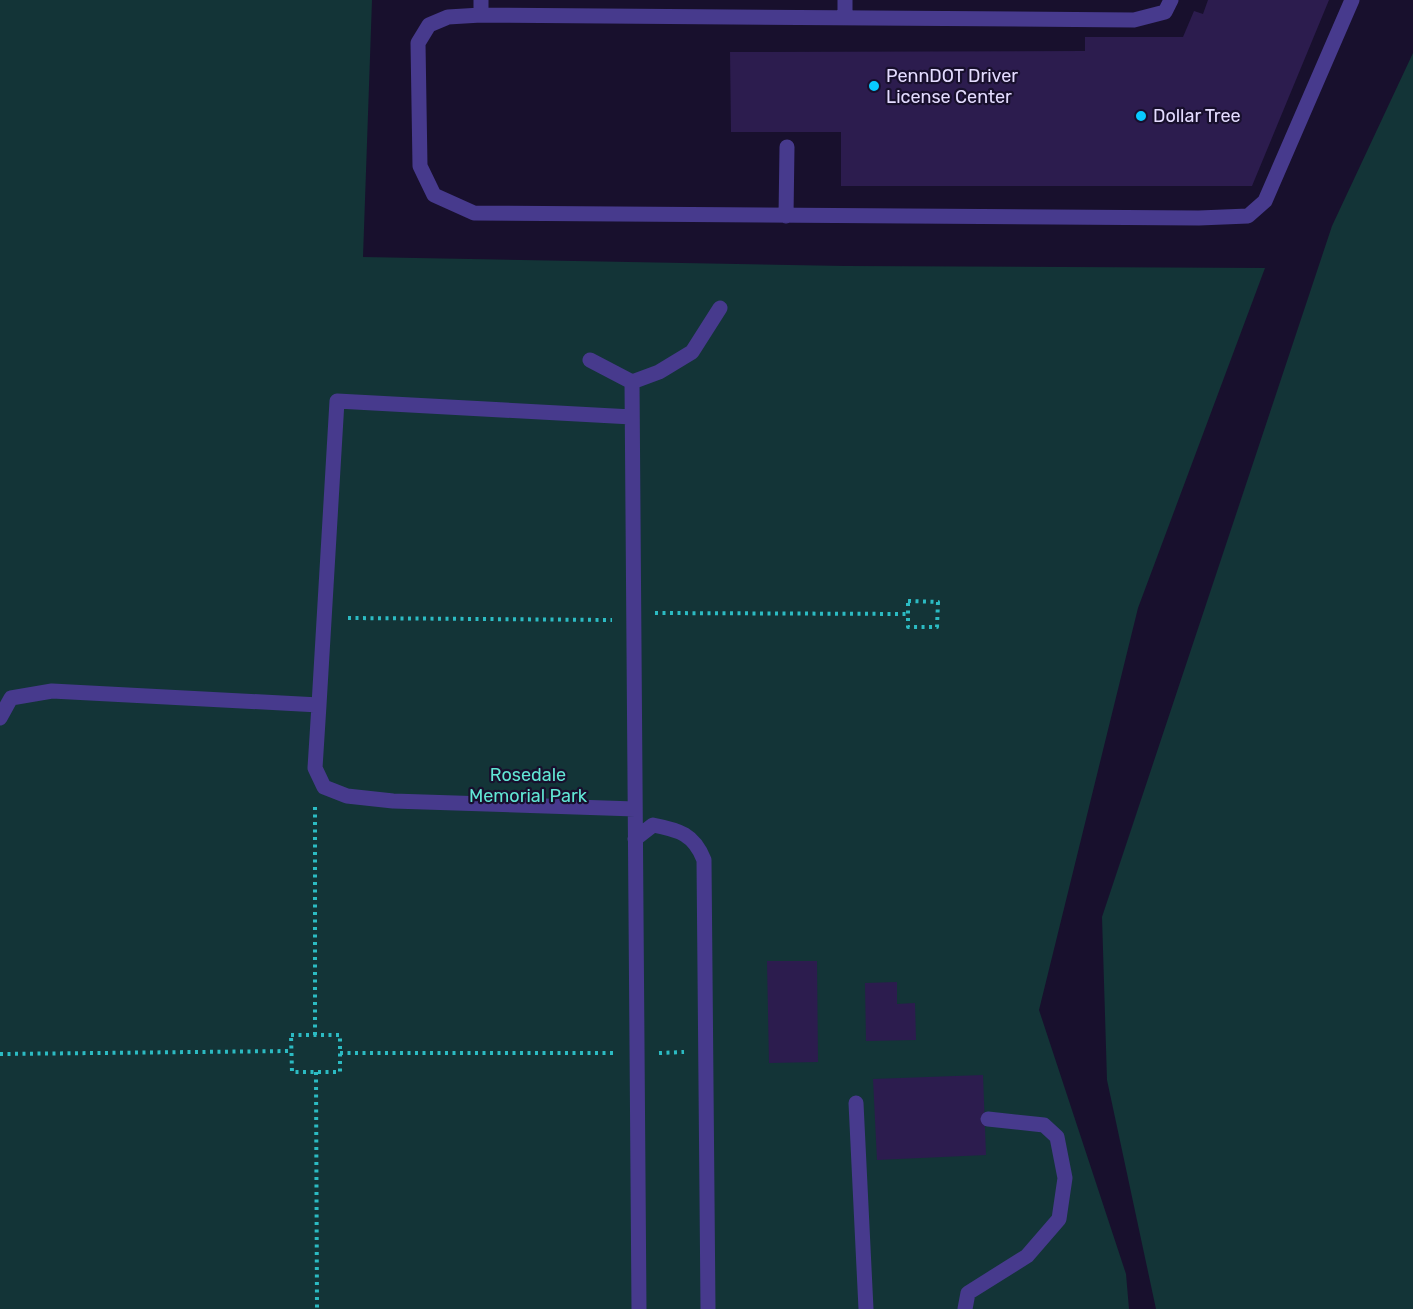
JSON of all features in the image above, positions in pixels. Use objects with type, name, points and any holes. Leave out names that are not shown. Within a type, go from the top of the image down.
[{"type":"lane","points":[[845,0],[845,18]]},
{"type":"lane","points":[[1171,0],[1165,12],[1134,20],[845,18],[481,7],[429,25],[417,43],[420,166],[434,195],[474,213],[1020,219],[1248,216],[1265,201],[1352,0]]},
{"type":"lane","points":[[786,216],[787,147]]},
{"type":"lane","points":[[590,360],[632,382],[659,372],[692,352],[720,308]]},
{"type":"lane","points":[[632,382],[639,1309]]},
{"type":"lane","points":[[632,417],[337,401],[315,768],[324,787],[347,796],[393,801],[635,809]]},
{"type":"lane","points":[[0,718],[11,698],[52,692],[319,705]]},
{"type":"lane","points":[[635,839],[653,825],[674,829],[698,843],[704,860],[708,1309]]},
{"type":"lane","points":[[856,1103],[866,1309]]},
{"type":"lane","points":[[965,1309],[968,1293],[1027,1256],[1059,1219],[1065,1178],[1057,1137],[1044,1125],[987,1119]]},
{"type":"path","points":[[908,602],[938,602],[938,627],[908,627],[908,614],[908,602]]},
{"type":"path","points":[[348,618],[908,614]]},
{"type":"path","points":[[315,768],[315,1035]]},
{"type":"path","points":[[291,1035],[340,1035],[340,1072],[292,1072],[291,1051],[291,1035]]},
{"type":"path","points":[[0,1054],[291,1051]]},
{"type":"path","points":[[340,1053],[706,1052]]},
{"type":"path","points":[[316,1072],[317,1309]]},
{"type":"green space","name":"Rosedale Memorial Park","points":[[0,0],[372,0],[363,257],[845,266],[1265,268],[1138,608],[1039,1010],[1126,1274],[1129,1309],[0,1309]]},
{"type":"green space","points":[[1413,53],[1413,1309],[1156,1309],[1107,1080],[1102,917],[1332,226]]},
{"type":"building","points":[[1208,0],[1329,0],[1252,186],[841,186],[841,132],[731,132],[730,52],[1085,51],[1085,37],[1183,37],[1194,11],[1203,14]]},
{"type":"building","points":[[767,961],[817,961],[818,1062],[769,1063]]},
{"type":"building","points":[[897,982],[897,1004],[915,1003],[916,1040],[866,1041],[865,983]]},
{"type":"building","points":[[983,1075],[986,1155],[877,1160],[873,1079]]},
{"type":"place","name":"PennDOT Driver License Center","points":[[874,86]]},
{"type":"place","name":"Dollar Tree","points":[[1141,116]]}]
